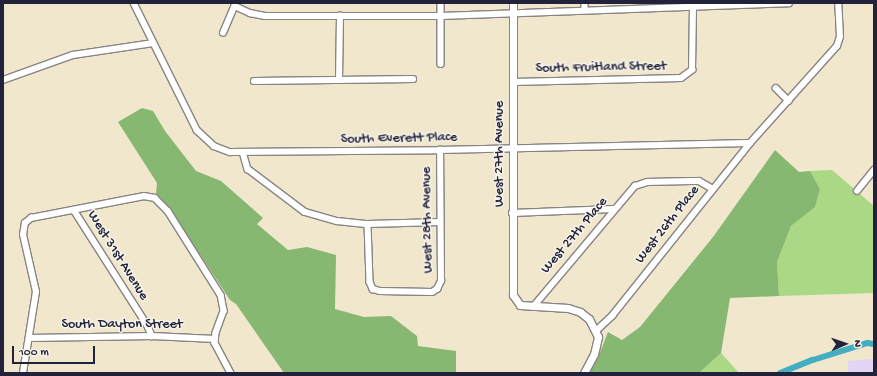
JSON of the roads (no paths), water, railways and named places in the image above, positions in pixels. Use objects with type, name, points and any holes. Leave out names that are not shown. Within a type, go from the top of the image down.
[{"type":"main road","name":"West 27th Avenue","points":[[513,3],[513,291],[518,304],[533,307]]},
{"type":"main road","points":[[533,307],[573,309],[589,319],[597,330],[596,348],[584,373]]},
{"type":"street","name":"South Everett Place","points":[[134,3],[201,135],[218,148],[243,152],[440,150],[750,143]]},
{"type":"street","points":[[441,3],[442,64]]},
{"type":"street","points":[[223,33],[235,5],[250,14],[265,16],[441,16],[513,13],[585,6],[693,6],[789,3]]},
{"type":"street","name":"West 26th Place","points":[[597,330],[612,316],[750,143],[837,46],[840,37],[838,3]]},
{"type":"street","name":"South Fruitland Street","points":[[513,82],[681,78],[689,74],[693,64],[693,6]]},
{"type":"street","points":[[339,80],[340,16]]},
{"type":"street","points":[[3,80],[74,55],[153,43]]},
{"type":"street","points":[[254,81],[413,79]]},
{"type":"street","points":[[776,88],[789,101]]},
{"type":"street","name":"West 28th Avenue","points":[[368,224],[370,282],[374,289],[380,291],[417,292],[437,289],[441,281],[440,150]]},
{"type":"street","points":[[243,152],[248,169],[305,212],[337,221],[368,224],[440,222]]},
{"type":"street","points":[[856,190],[874,170]]},
{"type":"street","name":"West 27th Place","points":[[533,307],[629,191],[640,184],[691,181],[699,182],[713,189]]},
{"type":"street","points":[[23,373],[36,292],[23,235],[23,226],[31,218],[144,196],[155,198],[168,211],[221,295],[224,311],[215,339],[216,348],[231,373]]},
{"type":"street","points":[[512,213],[613,209]]},
{"type":"street","name":"West 31st Avenue","points":[[74,210],[148,326],[152,336]]},
{"type":"street","name":"South Dayton Street","points":[[29,338],[152,336],[215,339]]},
{"type":"waterway","points":[[780,373],[813,360],[867,343],[874,344]]}]
